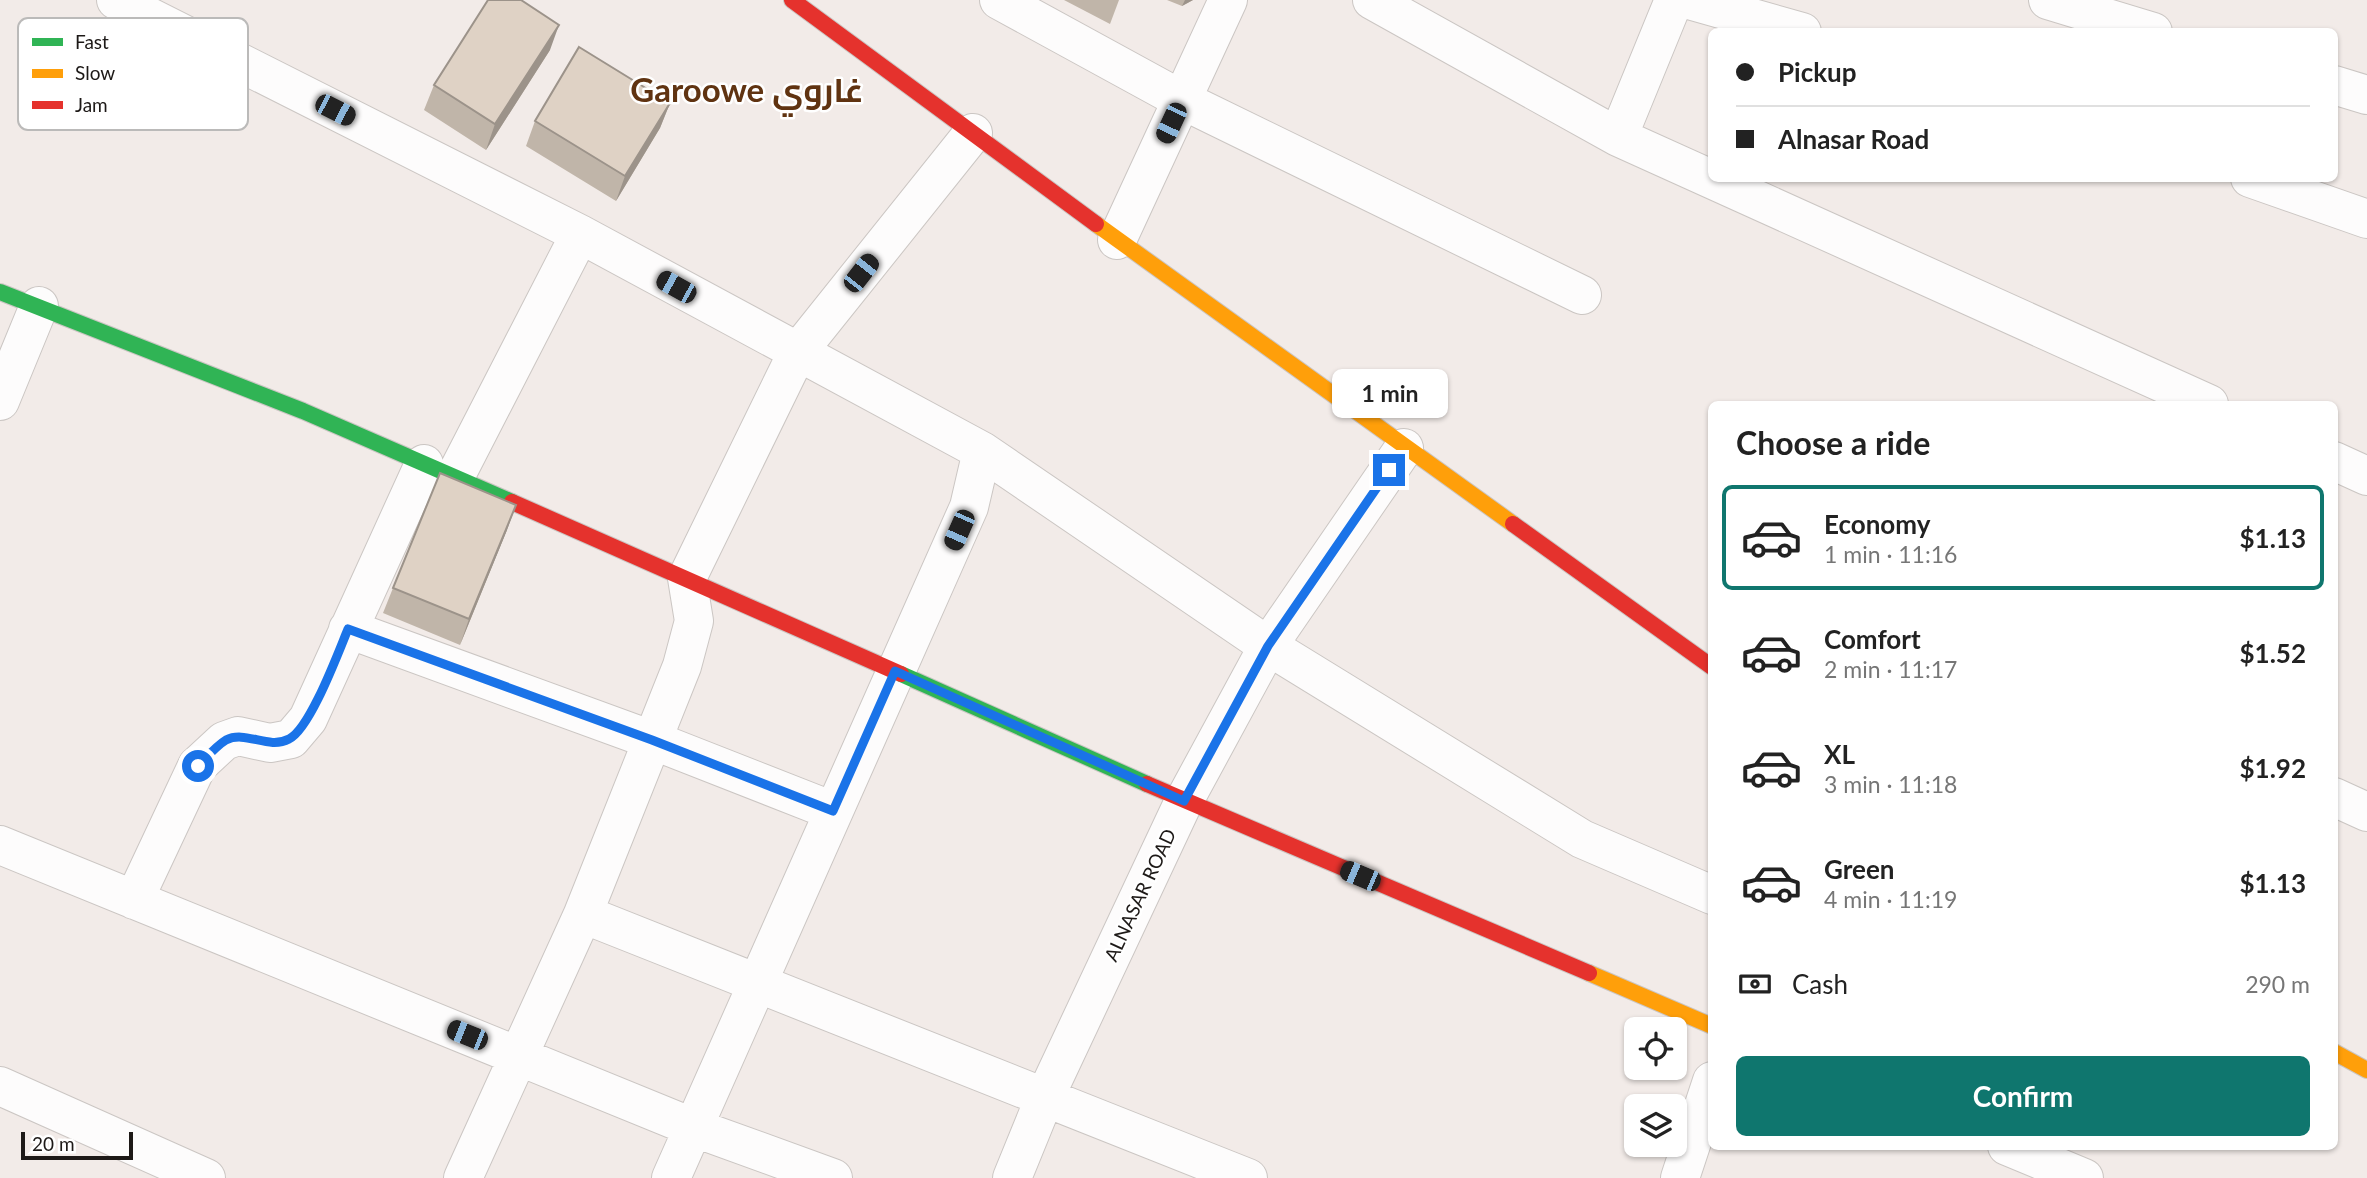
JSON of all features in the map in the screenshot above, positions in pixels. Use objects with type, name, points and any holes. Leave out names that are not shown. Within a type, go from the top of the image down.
[{"type":"street","points":[[116,0],[152,18]]},
{"type":"street","points":[[792,0],[1117,240],[1708,664]]},
{"type":"street","points":[[999,0],[1182,100],[1582,295]]},
{"type":"street","points":[[1117,240],[1228,0]]},
{"type":"street","points":[[1372,0],[1618,137],[1708,178]]},
{"type":"street","points":[[1618,137],[1674,0]]},
{"type":"street","points":[[1689,0],[1788,28]]},
{"type":"street","points":[[2048,0],[2140,28]]},
{"type":"street","points":[[248,67],[580,234],[982,451],[1268,646],[1582,839],[1708,893]]},
{"type":"street","points":[[2338,86],[2367,95]]},
{"type":"street","points":[[463,1178],[583,914],[682,666],[694,621],[687,578],[797,353],[973,133]]},
{"type":"street","points":[[1718,182],[2202,401]]},
{"type":"street","points":[[2261,182],[2367,219]]},
{"type":"street","points":[[134,900],[198,766],[224,741],[238,736],[270,743],[290,739],[308,719],[348,629],[580,234]]},
{"type":"street","points":[[0,292],[303,411],[687,578],[1184,801],[1708,1024]]},
{"type":"street","points":[[0,401],[39,306]]},
{"type":"street","name":"ALNASAR ROAD","points":[[1012,1178],[1045,1097],[1184,801],[1268,646],[1404,448]]},
{"type":"street","points":[[671,1178],[969,507],[982,451]]},
{"type":"street","points":[[2338,463],[2367,476]]},
{"type":"street","points":[[348,629],[652,740],[833,811]]},
{"type":"street","points":[[2338,799],[2367,812]]},
{"type":"street","points":[[0,845],[692,1126],[834,1178]]},
{"type":"street","points":[[583,914],[1248,1178]]},
{"type":"street","points":[[2338,1054],[2367,1070]]},
{"type":"street","points":[[0,1086],[206,1178]]},
{"type":"street","points":[[1680,1178],[1708,1093]]},
{"type":"street","points":[[2017,1150],[2084,1178]]},
{"type":"building","points":[[488,0],[521,0],[559,25],[495,124],[434,85]]},
{"type":"building","points":[[579,47],[670,103],[625,176],[535,121]]},
{"type":"building","points":[[440,473],[516,505],[469,619],[393,588]]},
{"type":"traffic: fast","points":[[0,292],[303,411],[512,502]]},
{"type":"traffic: fast","points":[[901,674],[1147,784]]},
{"type":"traffic: slow","points":[[1096,224],[1513,524]]},
{"type":"traffic: slow","points":[[1589,973],[1708,1024]]},
{"type":"traffic: slow","points":[[2338,1054],[2367,1070]]},
{"type":"traffic: jam","points":[[792,0],[1096,224]]},
{"type":"traffic: jam","points":[[512,502],[901,674]]},
{"type":"traffic: jam","points":[[1513,524],[1708,664]]},
{"type":"traffic: jam","points":[[1147,784],[1589,973]]},
{"type":"district","name":"Garoowe غاروي","points":[[747,90]]},
{"type":"route","points":[[198,766],[224,741],[238,736],[270,743],[290,739],[308,719],[348,629],[652,740],[833,811],[895,671],[1184,801],[1268,646],[1389,470]]}]
